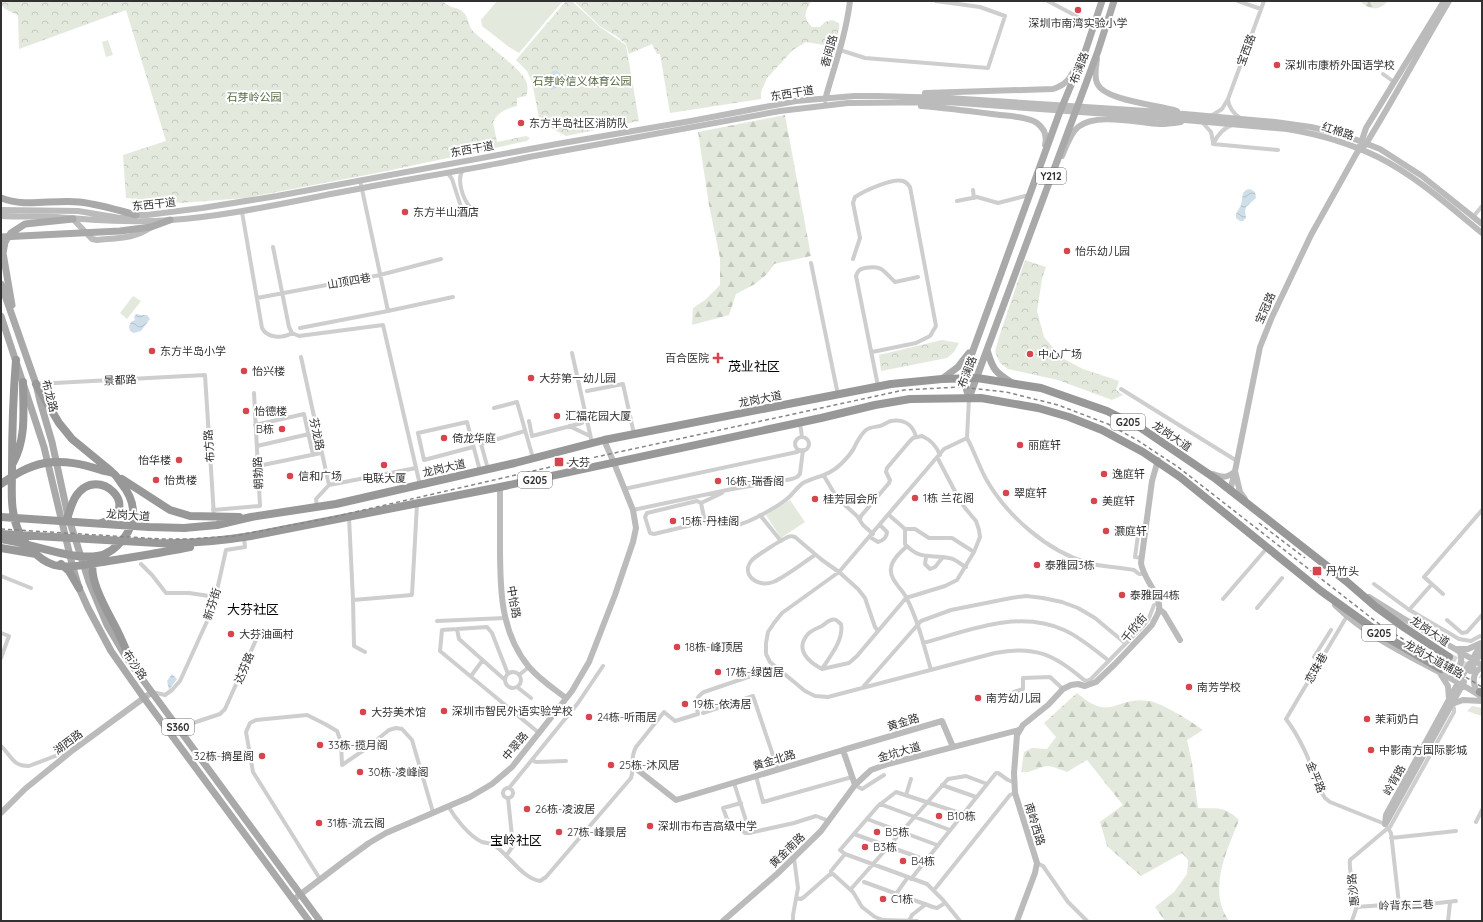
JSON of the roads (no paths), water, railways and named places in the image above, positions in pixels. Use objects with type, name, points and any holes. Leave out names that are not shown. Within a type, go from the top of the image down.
[{"type":"highway","points":[[16,360],[12,421],[12,505],[16,526],[23,539],[31,549],[54,565],[77,566],[158,554],[217,541]]},
{"type":"highway","name":"龙岗大道","points":[[1,516],[149,528],[184,528],[217,525],[251,517],[336,504],[420,485],[533,458],[591,440],[604,440],[891,384],[942,379],[977,378],[1041,388],[1107,411],[1141,428],[1201,469],[1256,510],[1393,619],[1449,657]]},
{"type":"highway","points":[[1,481],[19,453],[23,429],[23,382]]},
{"type":"highway","points":[[36,384],[59,423],[72,439],[114,474],[148,497],[170,510],[190,516],[213,513],[251,517]]},
{"type":"highway","name":"G205","points":[[1,534],[175,544],[244,538],[500,487],[800,423],[876,405],[910,399],[981,398],[1038,408],[1069,417],[1102,430],[1158,460],[1321,591],[1381,634],[1439,671]]},
{"type":"highway","points":[[1,484],[31,466],[45,463],[78,463],[114,474],[128,491],[133,511],[129,531],[123,540],[109,552],[99,556],[76,556],[1,539]]},
{"type":"highway","points":[[68,516],[75,497],[80,492],[87,487],[94,485],[106,486],[118,496],[120,501],[118,511],[113,519],[98,524]]},
{"type":"highway","points":[[134,667],[118,631],[104,606],[94,580],[92,562],[100,551],[109,548],[175,544]]},
{"type":"highway","points":[[1,548],[44,556],[59,562],[69,571],[79,588]]},
{"type":"main road","name":"香阅路","points":[[824,105],[846,27],[850,1]]},
{"type":"main road","name":"布澜路","points":[[969,398],[963,378],[973,348],[1059,114],[1086,49],[1102,1]]},
{"type":"main road","name":"布澜路","points":[[969,398],[1098,51],[1114,1]]},
{"type":"main road","points":[[1364,143],[1366,128],[1444,1]]},
{"type":"main road","name":"宝冠路","points":[[1230,491],[1255,366],[1260,347],[1272,317],[1316,225],[1359,149],[1449,1]]},
{"type":"main road","points":[[876,99],[1053,89],[1062,86],[1070,78],[1086,49]]},
{"type":"main road","points":[[1098,51],[1095,77],[1097,85],[1102,91],[1115,97],[1162,107],[1188,117]]},
{"type":"main road","name":"东西干道","points":[[1,210],[78,211],[118,220],[136,215],[147,216],[225,205],[557,144],[789,103],[826,98],[947,100],[1162,115]]},
{"type":"main road","points":[[876,99],[1033,120],[1041,127],[1046,138],[1037,175]]},
{"type":"main road","name":"东西干道","points":[[1,216],[73,219],[170,220],[242,212],[447,172],[780,111],[876,99]]},
{"type":"main road","name":"红棉路","points":[[1162,115],[1188,117],[1210,116],[1275,122],[1311,127],[1344,135],[1380,149],[1408,166],[1482,224]]},
{"type":"main road","points":[[1049,181],[1072,135],[1079,126],[1085,123],[1100,120],[1171,124],[1188,117]]},
{"type":"main road","name":"红棉路","points":[[1188,117],[1201,121],[1305,132],[1330,138],[1359,149],[1377,157],[1408,175],[1482,233]]},
{"type":"main road","points":[[1,198],[9,201],[20,202],[78,202],[136,215]]},
{"type":"main road","points":[[118,210],[118,220]]},
{"type":"main road","points":[[16,327],[3,253],[5,242],[11,233],[25,224],[73,219],[92,239],[97,240],[138,236],[151,228],[170,220]]},
{"type":"main road","points":[[1,236],[120,231],[151,228]]},
{"type":"main road","points":[[120,231],[131,236]]},
{"type":"main road","points":[[998,281],[1011,286]]},
{"type":"main road","name":"布龙路","points":[[1,284],[36,384],[52,442],[68,516]]},
{"type":"main road","name":"布龙路","points":[[1,316],[23,382]]},
{"type":"main road","points":[[942,379],[958,367],[973,348]]},
{"type":"main road","points":[[987,350],[990,362],[997,374],[1012,383]]},
{"type":"main road","name":"布沙路","points":[[23,382],[44,447],[79,588],[88,608],[111,651],[144,698],[308,921]]},
{"type":"main road","name":"中翠路","points":[[293,900],[369,843],[386,833],[470,797],[492,784],[512,767],[566,698],[589,662],[615,595],[633,542],[636,528],[632,510],[604,440]]},
{"type":"main road","points":[[1158,460],[1152,481],[1141,563],[1144,574],[1159,606],[1180,640]]},
{"type":"main road","points":[[1201,469],[1220,477],[1230,476],[1235,471]]},
{"type":"main road","points":[[1235,471],[1240,492],[1256,510]]},
{"type":"main road","name":"中怡路","points":[[500,487],[500,588],[505,618],[515,646],[529,667],[545,682],[566,698]]},
{"type":"main road","name":"布沙路","points":[[68,516],[89,582],[107,625],[134,667],[320,921]]},
{"type":"main road","name":"龙岗大道辅路","points":[[1346,581],[1401,617],[1482,666]]},
{"type":"main road","name":"龙岗大道辅路","points":[[1321,591],[1347,616],[1379,639],[1481,695]]},
{"type":"main road","name":"千欣街","points":[[1063,689],[1071,685],[1078,684],[1085,686],[1096,682],[1152,624],[1159,606]]},
{"type":"main road","points":[[1449,646],[1457,649],[1468,649],[1482,642]]},
{"type":"main road","points":[[1474,660],[1482,642]]},
{"type":"main road","points":[[1474,660],[1482,651]]},
{"type":"main road","points":[[1439,671],[1455,670],[1462,662],[1460,652]]},
{"type":"main road","name":"岭背路","points":[[1388,826],[1420,759],[1452,704],[1460,684],[1474,660]]},
{"type":"main road","points":[[1439,671],[1448,686],[1452,704],[1481,695],[1474,688],[1473,676],[1476,670],[1482,666]]},
{"type":"main road","points":[[953,747],[1019,730],[1034,714],[1048,705],[1063,689]]},
{"type":"main road","name":"湖西路","points":[[1,813],[25,789],[73,750],[152,692]]},
{"type":"main road","name":"黄金路","points":[[843,750],[942,721],[953,747]]},
{"type":"main road","name":"南岭西路","points":[[1016,921],[1035,873],[1037,863],[1015,794],[1015,746],[1016,735],[1019,730]]},
{"type":"main road","name":"金坑大道","points":[[855,785],[871,770],[953,747]]},
{"type":"main road","points":[[843,750],[855,785]]},
{"type":"main road","name":"黄金北路","points":[[639,771],[676,800],[843,750]]},
{"type":"main road","name":"黄金南路","points":[[723,921],[794,858],[821,831],[855,785]]},
{"type":"street","points":[[840,50],[864,58],[988,68],[1005,16],[980,7],[936,1]]},
{"type":"street","points":[[1048,1],[1093,25]]},
{"type":"street","points":[[1238,1],[1261,9]]},
{"type":"street","name":"宝西路","points":[[1210,116],[1222,109],[1228,99],[1264,1]]},
{"type":"street","points":[[1383,74],[1394,82]]},
{"type":"street","points":[[1228,99],[1234,114],[1243,119]]},
{"type":"street","points":[[1201,121],[1211,132],[1213,144]]},
{"type":"street","points":[[1213,144],[1225,128],[1236,124]]},
{"type":"street","points":[[1213,144],[1278,150]]},
{"type":"street","points":[[447,172],[452,179],[462,210],[470,207],[464,199],[461,183],[460,176],[464,169]]},
{"type":"street","points":[[360,180],[388,311]]},
{"type":"street","points":[[853,259],[860,238],[853,203],[855,197],[892,181],[899,180],[907,183],[910,187],[936,326],[930,336],[916,343],[872,352]]},
{"type":"street","points":[[973,190],[974,198]]},
{"type":"street","points":[[957,201],[977,198],[998,203],[1030,195]]},
{"type":"street","points":[[1473,217],[1482,206]]},
{"type":"street","points":[[242,212],[264,331],[276,337],[292,333],[299,336],[383,325],[420,485]]},
{"type":"street","points":[[273,248],[289,327],[292,333]]},
{"type":"street","name":"山顶四巷","points":[[257,298],[380,275],[441,259]]},
{"type":"street","points":[[811,263],[838,395]]},
{"type":"street","points":[[878,387],[856,276],[858,271],[861,269],[876,266],[895,282],[918,277]]},
{"type":"street","points":[[300,328],[453,297]]},
{"type":"street","points":[[572,353],[591,440]]},
{"type":"street","name":"芬龙路","points":[[300,357],[329,485]]},
{"type":"street","name":"景都路","points":[[36,384],[204,375]]},
{"type":"street","name":"布方路","points":[[204,375],[213,513]]},
{"type":"street","points":[[586,390],[623,384],[634,434]]},
{"type":"street","points":[[1121,389],[1237,461]]},
{"type":"street","name":"朝勃路","points":[[213,513],[260,506],[254,393]]},
{"type":"street","points":[[969,398],[967,438],[995,494],[1014,516],[1031,532],[1060,550],[1088,563],[1134,570],[1139,574],[1144,574]]},
{"type":"street","points":[[494,408],[517,402],[533,458]]},
{"type":"street","points":[[256,425],[304,414],[313,455]]},
{"type":"street","points":[[529,421],[532,436],[582,423]]},
{"type":"street","points":[[728,490],[701,503],[697,501],[647,513],[646,517],[650,533],[654,534],[717,519],[729,524],[737,525],[760,515],[788,498],[802,484],[814,478],[824,476],[834,470],[842,463],[866,430],[875,426],[881,426],[892,421],[906,422],[912,428],[916,437]]},
{"type":"street","points":[[473,447],[424,460],[418,433],[467,422],[480,471]]},
{"type":"street","points":[[800,423],[802,437]]},
{"type":"street","points":[[569,426],[591,440]]},
{"type":"street","points":[[488,469],[481,444],[525,431]]},
{"type":"street","points":[[257,446],[309,434]]},
{"type":"street","points":[[822,669],[839,641],[842,631],[841,624],[836,620],[830,620],[808,634],[802,648],[804,654],[811,663],[822,669],[849,663],[857,656],[906,598],[945,586],[957,580],[966,567],[980,537],[976,521],[959,499],[938,456],[938,449],[928,438],[922,436],[916,437],[909,442],[886,468],[886,472],[890,480],[889,483],[860,520]]},
{"type":"street","points":[[624,489],[797,452],[808,447],[809,443],[807,439],[802,437]]},
{"type":"street","points":[[802,437],[797,439],[796,443],[796,447],[802,450]]},
{"type":"street","points":[[967,438],[944,449],[839,572],[782,613],[768,632],[766,643],[766,654],[773,666],[805,691],[815,696],[828,697],[1006,651],[1026,650],[1039,652],[1053,657],[1067,665],[1087,681],[1091,679],[1144,625],[1149,618],[1154,605],[1159,606]]},
{"type":"street","points":[[632,510],[728,490],[792,479],[800,474],[802,450]]},
{"type":"street","points":[[258,466],[321,453]]},
{"type":"street","points":[[317,507],[316,499],[329,485],[416,468]]},
{"type":"street","points":[[824,476],[837,498],[857,516],[878,542],[881,542],[887,532],[880,525]]},
{"type":"street","points":[[701,503],[704,522]]},
{"type":"street","points":[[353,600],[412,595],[417,504]]},
{"type":"street","points":[[1443,594],[1424,577],[1482,510]]},
{"type":"street","points":[[760,515],[781,541]]},
{"type":"street","points":[[889,515],[905,529],[915,529],[929,538],[952,538],[974,552]]},
{"type":"street","points":[[349,517],[354,646],[365,652]]},
{"type":"street","points":[[905,529],[904,541],[907,546],[919,555],[926,557],[943,557],[956,560],[966,567]]},
{"type":"street","points":[[1138,535],[1135,557],[1142,558]]},
{"type":"street","points":[[815,555],[773,582],[764,584],[755,582],[749,575],[748,568],[752,560],[786,538],[795,537],[815,555],[839,572],[862,593],[875,627],[878,631]]},
{"type":"street","name":"新芬街","points":[[152,692],[165,695],[180,681],[213,608],[226,550],[246,546],[244,538]]},
{"type":"street","points":[[907,546],[896,558],[891,568],[892,575],[906,598],[917,624],[931,670]]},
{"type":"street","points":[[1223,599],[1267,547]]},
{"type":"street","points":[[926,557],[925,564],[930,569],[935,567],[943,557]]},
{"type":"street","points":[[141,564],[166,592],[189,593],[216,597]]},
{"type":"street","points":[[1,576],[31,588]]},
{"type":"street","points":[[1257,608],[1282,578]]},
{"type":"street","points":[[1374,584],[1409,610],[1459,639],[1471,641],[1480,636],[1482,637]]},
{"type":"street","points":[[1409,610],[1432,584]]},
{"type":"street","points":[[862,688],[917,624],[926,619],[957,609],[1011,598],[1032,597],[1062,602],[1078,608],[1095,618],[1125,643]]},
{"type":"street","points":[[1447,620],[1462,633],[1467,632],[1482,615]]},
{"type":"street","name":"恋珠巷","points":[[1286,719],[1347,616]]},
{"type":"street","points":[[437,622],[505,618]]},
{"type":"street","points":[[923,643],[981,627],[1016,621],[1033,621],[1050,624],[1064,630],[1080,639],[1109,661]]},
{"type":"street","points":[[508,674],[492,633],[487,627],[442,630],[440,651],[539,733]]},
{"type":"street","points":[[457,629],[459,639],[482,661],[505,680],[510,687],[517,687],[531,698]]},
{"type":"street","points":[[1320,662],[1314,657],[1331,630]]},
{"type":"street","name":"达芬路","points":[[178,728],[220,714],[228,706],[260,631]]},
{"type":"street","points":[[1,633],[10,636],[1,658]]},
{"type":"street","points":[[470,676],[482,661]]},
{"type":"street","points":[[506,856],[513,846],[508,798],[505,797],[503,793],[509,788],[578,703],[603,666]]},
{"type":"street","points":[[448,806],[454,817],[481,841],[492,844],[530,878],[535,881],[543,880],[631,778],[633,773],[631,759],[632,753],[664,712],[675,721],[698,714],[696,702],[699,695],[769,670],[773,666]]},
{"type":"street","points":[[519,675],[529,667]]},
{"type":"street","points":[[505,680],[508,674],[513,672],[519,675]]},
{"type":"street","points":[[517,687],[520,683],[519,675]]},
{"type":"street","points":[[1014,692],[1023,689],[1023,678],[1050,677],[1063,689]]},
{"type":"street","points":[[703,713],[753,696],[778,770]]},
{"type":"street","points":[[1399,904],[1391,833],[1388,826],[1454,712],[1452,704]]},
{"type":"street","points":[[320,879],[253,772],[246,732],[250,723],[256,720],[307,715],[337,731],[341,742],[342,765],[389,730],[396,728],[402,729],[412,740],[433,812]]},
{"type":"street","name":"金平路","points":[[1286,719],[1295,730],[1306,750],[1319,787],[1325,798],[1330,802],[1388,826]]},
{"type":"street","points":[[1,746],[16,765],[22,766],[29,766],[73,750]]},
{"type":"street","points":[[532,760],[536,762],[566,761]]},
{"type":"street","points":[[896,894],[926,860],[993,776],[998,773],[1008,780],[1015,782]]},
{"type":"street","points":[[855,785],[862,789],[884,775]]},
{"type":"street","points":[[756,776],[763,802],[852,777]]},
{"type":"street","points":[[851,889],[948,779],[966,776],[987,784]]},
{"type":"street","points":[[906,795],[911,779]]},
{"type":"street","points":[[734,783],[750,833]]},
{"type":"street","points":[[942,785],[976,797]]},
{"type":"street","points":[[508,798],[511,798],[513,795],[513,791],[509,788]]},
{"type":"street","points":[[960,921],[946,903],[927,884],[845,854],[840,850],[880,804],[896,792],[963,814]]},
{"type":"street","points":[[934,890],[1010,795],[1015,794]]},
{"type":"street","points":[[741,803],[722,808],[727,819],[745,833],[794,823],[816,816],[829,821]]},
{"type":"street","points":[[880,804],[950,830]]},
{"type":"street","points":[[1476,822],[1482,810]]},
{"type":"street","points":[[867,819],[937,845]]},
{"type":"street","name":"惠沙路","points":[[1352,921],[1356,907],[1350,860],[1388,826]]},
{"type":"street","points":[[1391,838],[1456,831]]},
{"type":"street","points":[[854,834],[926,860]]},
{"type":"street","points":[[796,898],[801,899],[804,897],[831,874],[831,870],[845,854]]},
{"type":"street","points":[[794,858],[798,888],[793,915],[794,921]]},
{"type":"street","points":[[1037,863],[1043,866],[1068,902],[1087,921]]},
{"type":"street","points":[[831,874],[835,875],[851,889],[862,907],[875,917],[883,920],[917,921]]},
{"type":"street","points":[[864,882],[937,908],[946,903]]},
{"type":"street","name":"岭背东二巷","points":[[1356,907],[1450,903],[1456,901]]},
{"type":"street","points":[[1448,921],[1450,903]]},
{"type":"street","points":[[909,920],[912,915],[926,904]]},
{"type":"water","points":[[556,70],[561,74],[561,79],[558,86],[552,90],[547,81],[552,71]]},
{"type":"water","points":[[1250,189],[1255,192],[1256,198],[1246,207],[1246,218],[1243,221],[1240,221],[1236,218],[1236,214],[1241,205],[1243,193]]},
{"type":"water","points":[[136,314],[147,315],[150,319],[141,331],[134,333],[130,331],[129,326],[131,322],[135,320],[134,317]]},
{"type":"water","points":[[172,674],[177,679],[169,690],[167,681]]},
{"type":"tunnel","points":[[1449,657],[1482,675]]},
{"type":"railway","points":[[1,529],[161,539],[234,536],[329,518],[559,465],[904,390],[960,387],[1006,392],[1058,405],[1108,424],[1137,440],[1178,467],[1383,627],[1482,687]]},
{"type":"railway","points":[[1259,523],[1305,558]]},
{"type":"place","name":"深圳市南湾实验小学","points":[[1078,10]]},
{"type":"place","name":"深圳市康桥外国语学校","points":[[1277,65]]},
{"type":"place","name":"东方半岛社区消防队","points":[[521,123]]},
{"type":"place","name":"东方半山酒店","points":[[405,212]]},
{"type":"place","name":"怡乐幼儿园","points":[[1067,251]]},
{"type":"place","name":"东方半岛小学","points":[[152,351]]},
{"type":"place","name":"中心广场","points":[[1030,354]]},
{"type":"place","name":"百合医院","points":[[718,358]]},
{"type":"place","name":"怡兴楼","points":[[244,371]]},
{"type":"place","name":"大芬第一幼儿园","points":[[531,378]]},
{"type":"place","name":"怡德楼","points":[[246,411]]},
{"type":"place","name":"汇福花园大厦","points":[[557,416]]},
{"type":"place","name":"B栋","points":[[282,429]]},
{"type":"place","name":"倚龙华庭","points":[[444,438]]},
{"type":"place","name":"丽庭轩","points":[[1020,445]]},
{"type":"place","name":"怡华楼","points":[[179,460]]},
{"type":"place","name":"大芬","points":[[559,462]]},
{"type":"place","name":"电联大厦","points":[[384,465]]},
{"type":"place","name":"逸庭轩","points":[[1104,474]]},
{"type":"place","name":"信和广场","points":[[290,476]]},
{"type":"place","name":"怡贵楼","points":[[156,480]]},
{"type":"place","name":"16栋-瑞香阁","points":[[718,481]]},
{"type":"place","name":"翠庭轩","points":[[1006,493]]},
{"type":"place","name":"1栋 兰花阁","points":[[915,498]]},
{"type":"place","name":"桂芳园会所","points":[[815,499]]},
{"type":"place","name":"美庭轩","points":[[1094,501]]},
{"type":"place","name":"15栋-丹桂阁","points":[[673,521]]},
{"type":"place","name":"灏庭轩","points":[[1106,531]]},
{"type":"place","name":"泰雅园3栋","points":[[1037,565]]},
{"type":"place","name":"丹竹头","points":[[1317,571]]},
{"type":"place","name":"泰雅园4栋","points":[[1122,595]]},
{"type":"place","name":"大芬油画村","points":[[231,634]]},
{"type":"place","name":"18栋-峰顶居","points":[[677,647]]},
{"type":"place","name":"17栋-绿茵居","points":[[718,672]]},
{"type":"place","name":"南芳学校","points":[[1189,687]]},
{"type":"place","name":"南芳幼儿园","points":[[978,698]]},
{"type":"place","name":"19栋-依涛居","points":[[685,704]]},
{"type":"place","name":"深圳市智民外语实验学校","points":[[444,711]]},
{"type":"place","name":"大芬美术馆","points":[[363,712]]},
{"type":"place","name":"24栋-听雨居","points":[[589,717]]},
{"type":"place","name":"茉莉奶白","points":[[1367,719]]},
{"type":"place","name":"33栋-揽月阁","points":[[320,745]]},
{"type":"place","name":"中影南方国际影城","points":[[1371,750]]},
{"type":"place","name":"32栋-摘星阁","points":[[262,756]]},
{"type":"place","name":"25栋-沐风居","points":[[611,765]]},
{"type":"place","name":"30栋-凌峰阁","points":[[360,772]]},
{"type":"place","name":"26栋-凌波居","points":[[527,809]]},
{"type":"place","name":"B10栋","points":[[939,816]]},
{"type":"place","name":"31栋-流云阁","points":[[319,823]]},
{"type":"place","name":"深圳市布吉高级中学","points":[[650,826]]},
{"type":"place","name":"27栋-峰景居","points":[[559,832]]},
{"type":"place","name":"B5栋","points":[[877,832]]},
{"type":"place","name":"B3栋","points":[[865,847]]},
{"type":"place","name":"B4栋","points":[[903,861]]},
{"type":"place","name":"C1栋","points":[[883,899]]},
{"type":"district","name":"茂业社区","points":[[754,366]]},
{"type":"district","name":"大芬社区","points":[[253,609]]},
{"type":"district","name":"宝岭社区","points":[[516,840]]},
{"type":"park label","name":"石芽岭信义体育公园","points":[[582,81]]},
{"type":"park label","name":"石芽岭公园","points":[[254,97]]}]
